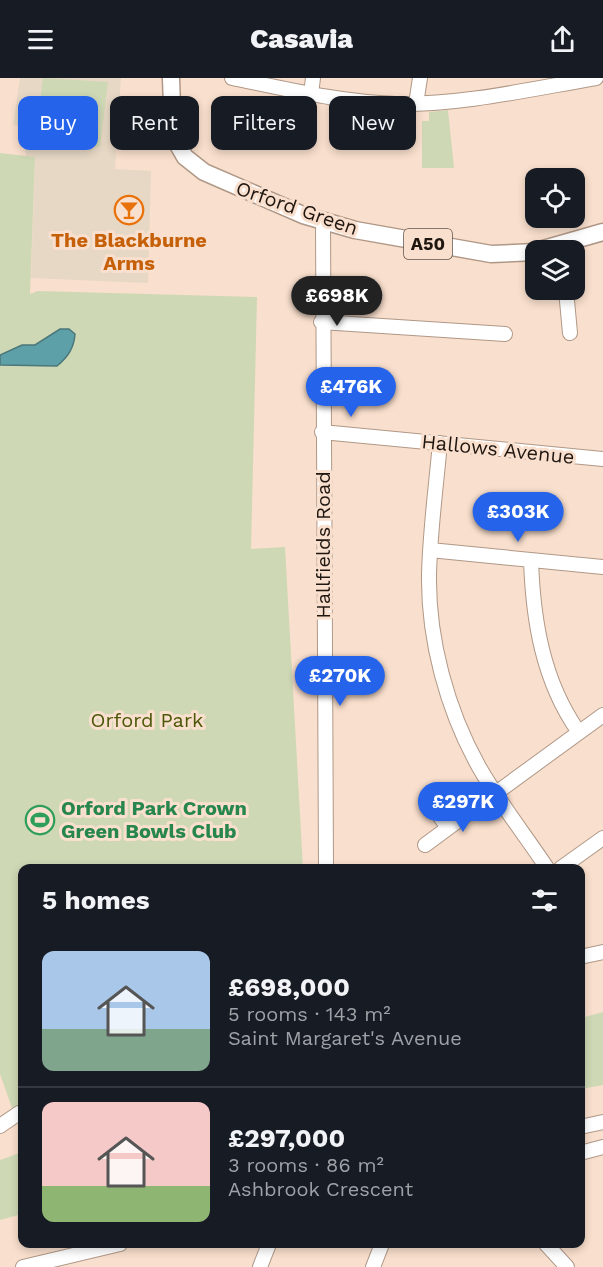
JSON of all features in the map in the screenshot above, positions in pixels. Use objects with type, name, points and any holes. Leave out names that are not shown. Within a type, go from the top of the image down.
[{"type":"main road","name":"Orford Green","points":[[171,78],[172,126],[178,147],[185,157],[204,172],[323,222],[368,233],[463,250],[491,254],[525,252]]},
{"type":"main road","points":[[583,240],[603,232]]},
{"type":"street","points":[[232,78],[329,97]]},
{"type":"street","points":[[311,94],[314,78]]},
{"type":"street","points":[[420,78],[416,104],[519,84],[596,78]]},
{"type":"street","name":"Hallfields Road","points":[[323,222],[321,322],[326,864]]},
{"type":"street","points":[[567,300],[570,333]]},
{"type":"street","points":[[321,322],[505,334]]},
{"type":"street","name":"Hallows Avenue","points":[[322,432],[603,459]]},
{"type":"street","points":[[440,443],[430,550],[430,602],[443,675],[466,740],[496,793],[544,864]]},
{"type":"street","points":[[430,550],[603,567]]},
{"type":"street","points":[[531,560],[538,629],[547,672],[564,711],[578,731]]},
{"type":"street","points":[[425,845],[603,714]]},
{"type":"street","points":[[434,808],[448,828]]},
{"type":"street","points":[[567,864],[603,838]]},
{"type":"street","points":[[585,956],[603,952]]},
{"type":"street","points":[[0,1126],[18,1114]]},
{"type":"street","points":[[585,1126],[603,1122]]},
{"type":"street","points":[[585,1152],[603,1147]]},
{"type":"street","points":[[23,1267],[103,1248]]},
{"type":"street","points":[[260,1267],[267,1248]]},
{"type":"street","points":[[373,1267],[380,1248]]},
{"type":"street","points":[[549,1248],[562,1265]]},
{"type":"shaded area","points":[[20,78],[121,78],[120,96],[110,96],[110,150],[116,150],[115,169],[151,171],[148,283],[31,278],[35,157],[26,156],[25,150],[98,150],[98,96],[18,96],[18,126],[13,125]]},
{"type":"green space","points":[[43,78],[108,82],[100,147],[98,147],[98,96],[41,96]]},
{"type":"green space","points":[[448,110],[454,168],[422,168],[422,121],[429,121],[429,112]]},
{"type":"green space","name":"Orford Park","points":[[0,153],[35,157],[30,294],[38,291],[257,297],[251,549],[285,547],[303,864],[18,864],[18,1125],[0,1074]]},
{"type":"green space","points":[[603,1012],[603,1085],[585,1088],[585,1017]]},
{"type":"green space","points":[[18,1153],[18,1215],[0,1220],[0,1160]]},
{"type":"water","points":[[60,329],[69,329],[75,334],[70,352],[57,366],[0,365],[0,355],[22,345],[35,345]]},
{"type":"place","name":"The Blackburne Arms","points":[[129,210]]},
{"type":"place","name":"Orford Park Crown Green Bowls Club","points":[[40,820]]}]
